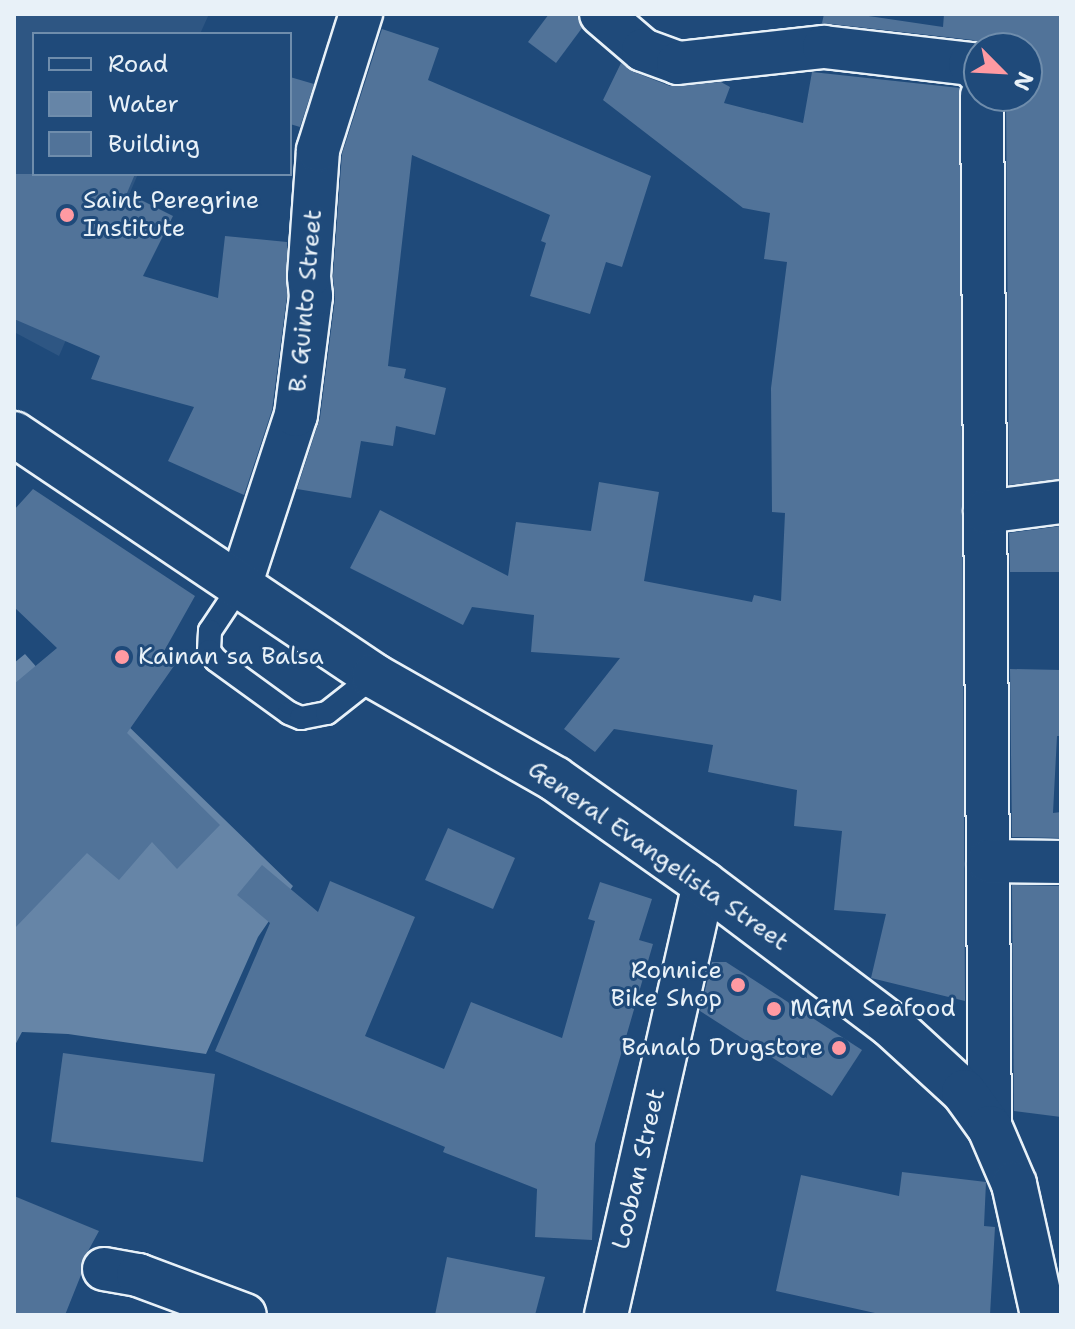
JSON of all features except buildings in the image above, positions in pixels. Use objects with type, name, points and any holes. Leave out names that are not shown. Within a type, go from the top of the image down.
[{"type":"main road","name":"General Evangelista Street","points":[[14,434],[374,676],[555,779],[704,884],[891,1025],[964,1092],[990,1128],[1014,1184],[1043,1315]]},
{"type":"street","name":"B. Guinto Street","points":[[240,586],[296,415],[311,296],[309,276],[318,150],[361,14]]},
{"type":"street","points":[[601,14],[643,50],[678,63],[824,47],[963,63]]},
{"type":"street","points":[[982,112],[990,1128]]},
{"type":"street","points":[[985,512],[1061,502]]},
{"type":"street","points":[[988,861],[1061,862]]},
{"type":"street","name":"Looban Street","points":[[606,1315],[704,884]]},
{"type":"street","points":[[104,1269],[138,1275],[245,1315]]},
{"type":"lane","points":[[240,586],[210,631],[209,651],[216,660],[289,713],[301,718],[327,713],[374,676]]},
{"type":"shaded area","name":"Saint Peregrine Institute","points":[[14,14],[209,14],[201,32],[32,32],[32,176],[137,176],[59,356],[14,332]]},
{"type":"water","points":[[25,654],[55,688],[87,686],[293,886],[258,937],[206,1054],[68,1034],[22,1032],[14,1047],[14,663]]},
{"type":"place","name":"Saint Peregrine Institute","points":[[67,215]]},
{"type":"place","name":"Kainan sa Balsa","points":[[122,657]]},
{"type":"place","name":"Ronnice Bike Shop","points":[[738,985]]},
{"type":"place","name":"MGM Seafood","points":[[774,1009]]},
{"type":"place","name":"Banalo Drugstore","points":[[839,1048]]}]
